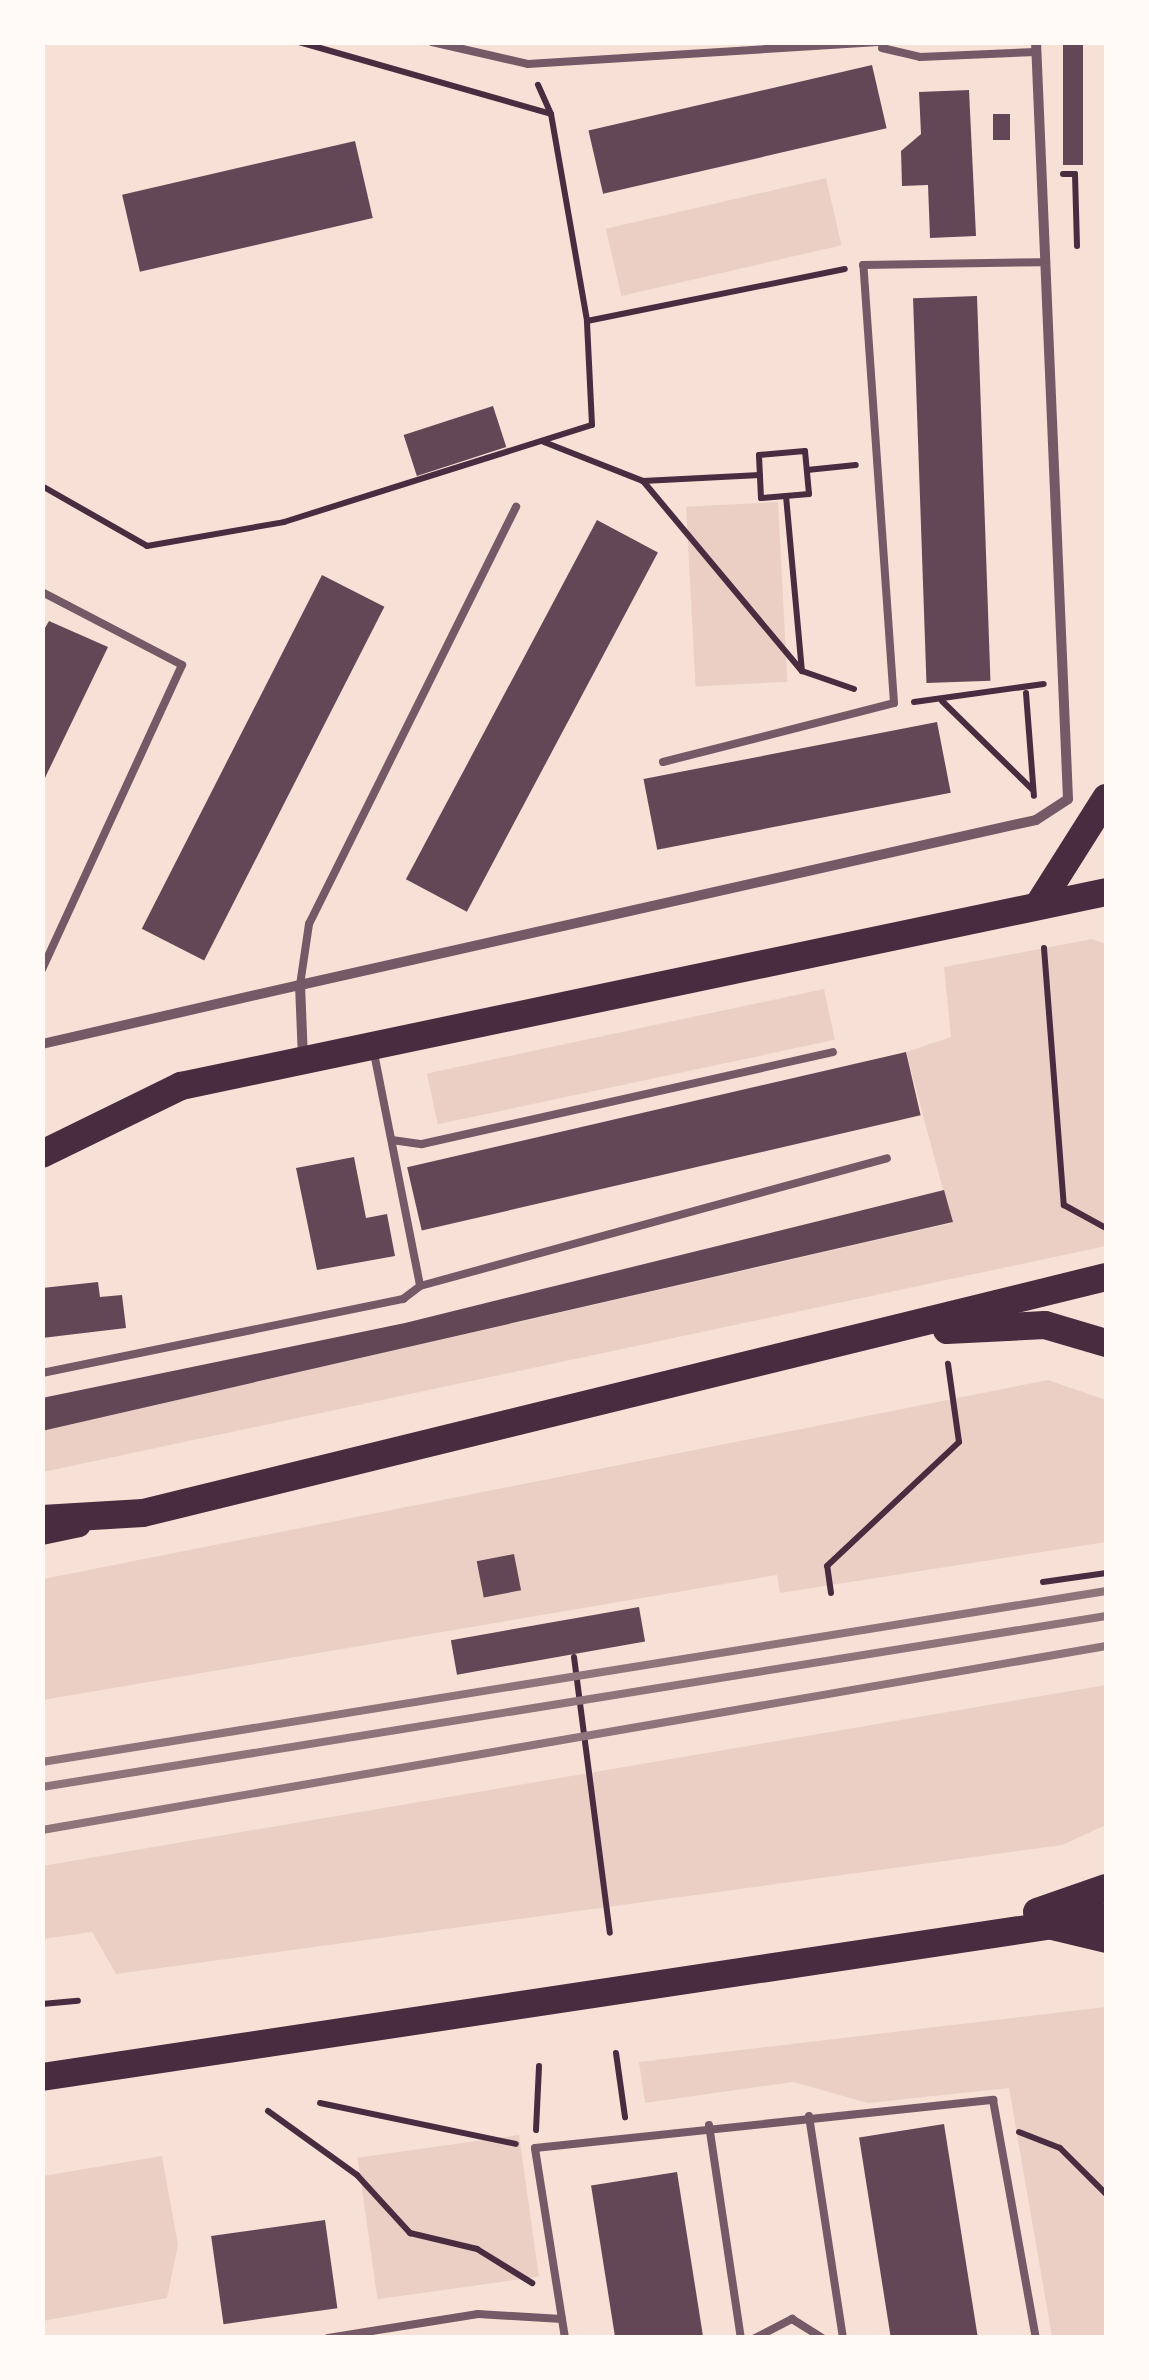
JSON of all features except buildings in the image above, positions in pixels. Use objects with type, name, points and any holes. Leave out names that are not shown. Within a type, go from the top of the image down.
[{"type":"highway","points":[[1041,901],[1106,798]]},
{"type":"highway","points":[[42,1154],[181,1086],[373,1048],[1041,901],[1106,892]]},
{"type":"highway","points":[[42,1519],[143,1513],[1106,1277]]},
{"type":"highway","points":[[881,1333],[1045,1325],[1106,1343]]},
{"type":"highway","points":[[956,1937],[1106,1888]]},
{"type":"highway","points":[[42,2077],[1106,1917]]},
{"type":"main road","points":[[42,1535],[143,1513]]},
{"type":"main road","points":[[1042,1925],[1106,1940]]},
{"type":"street","points":[[42,1044],[1036,820],[1068,799],[1071,778],[1036,47]]},
{"type":"street","points":[[300,985],[304,1060]]},
{"type":"lane","points":[[432,42],[528,64],[882,45],[920,56],[1036,47]]},
{"type":"lane","points":[[663,762],[894,703],[863,265],[1046,262]]},
{"type":"lane","points":[[300,985],[309,924],[516,508]]},
{"type":"lane","points":[[42,592],[182,665],[42,969]]},
{"type":"lane","points":[[373,1048],[420,1286]]},
{"type":"lane","points":[[392,1140],[422,1144],[834,1052]]},
{"type":"lane","points":[[42,1373],[403,1299],[420,1286],[887,1158]]},
{"type":"lane","points":[[565,2338],[535,2148],[627,2133],[993,2100],[1036,2338]]},
{"type":"lane","points":[[808,2116],[843,2338]]},
{"type":"lane","points":[[710,2126],[741,2338]]},
{"type":"lane","points":[[328,2338],[478,2314],[562,2320]]},
{"type":"lane","points":[[756,2338],[792,2320],[823,2338]]},
{"type":"path","points":[[299,42],[551,114]]},
{"type":"path","points":[[42,486],[148,546],[284,522],[592,425],[587,322],[551,114],[528,64]]},
{"type":"path","points":[[1076,174],[1077,246]]},
{"type":"path","points":[[587,322],[863,265]]},
{"type":"path","points":[[544,442],[642,481],[760,475]]},
{"type":"path","points":[[806,451],[807,470],[809,494],[761,498],[758,455],[806,451]]},
{"type":"path","points":[[807,470],[879,462]]},
{"type":"path","points":[[642,481],[802,671],[894,703],[1026,694],[1045,684]]},
{"type":"path","points":[[786,496],[802,671]]},
{"type":"path","points":[[1026,694],[1036,820]]},
{"type":"path","points":[[942,700],[1034,791]]},
{"type":"path","points":[[1044,948],[1064,1205],[1106,1228]]},
{"type":"path","points":[[831,1593],[827,1566],[960,1442],[948,1364]]},
{"type":"path","points":[[1043,1582],[1106,1573]]},
{"type":"path","points":[[574,1657],[610,1933]]},
{"type":"path","points":[[42,2004],[78,2001]]},
{"type":"path","points":[[616,2053],[627,2133]]},
{"type":"path","points":[[320,2103],[535,2148],[539,2066]]},
{"type":"path","points":[[268,2111],[357,2175],[388,2218],[512,2267],[562,2320]]},
{"type":"path","points":[[997,2124],[1060,2148],[1106,2194]]},
{"type":"shaded area","points":[[826,178],[842,245],[621,296],[606,229]]},
{"type":"shaded area","points":[[778,502],[787,682],[696,687],[686,507]]},
{"type":"shaded area","points":[[1092,939],[1106,944],[1106,1246],[43,1472],[42,1431],[952,1223],[906,1052],[951,1037],[944,967]]},
{"type":"shaded area","points":[[824,989],[835,1040],[438,1124],[427,1073]]},
{"type":"shaded area","points":[[1048,1380],[1106,1400],[1106,1542],[780,1593],[777,1575],[43,1700],[43,1579]]},
{"type":"shaded area","points":[[1106,1685],[1106,1825],[1062,1845],[116,1974],[92,1932],[43,1939],[42,1866]]},
{"type":"shaded area","points":[[1106,2007],[1106,2336],[1052,2337],[1009,2088],[868,2103],[793,2082],[645,2103],[639,2062]]},
{"type":"shaded area","points":[[519,2135],[539,2277],[377,2299],[358,2158]]},
{"type":"shaded area","points":[[162,2156],[178,2245],[167,2298],[43,2321],[43,2176]]},
{"type":"railway","points":[[42,1762],[1106,1591]]},
{"type":"railway","points":[[42,1787],[1106,1616]]},
{"type":"railway","points":[[42,1830],[1106,1646]]}]
